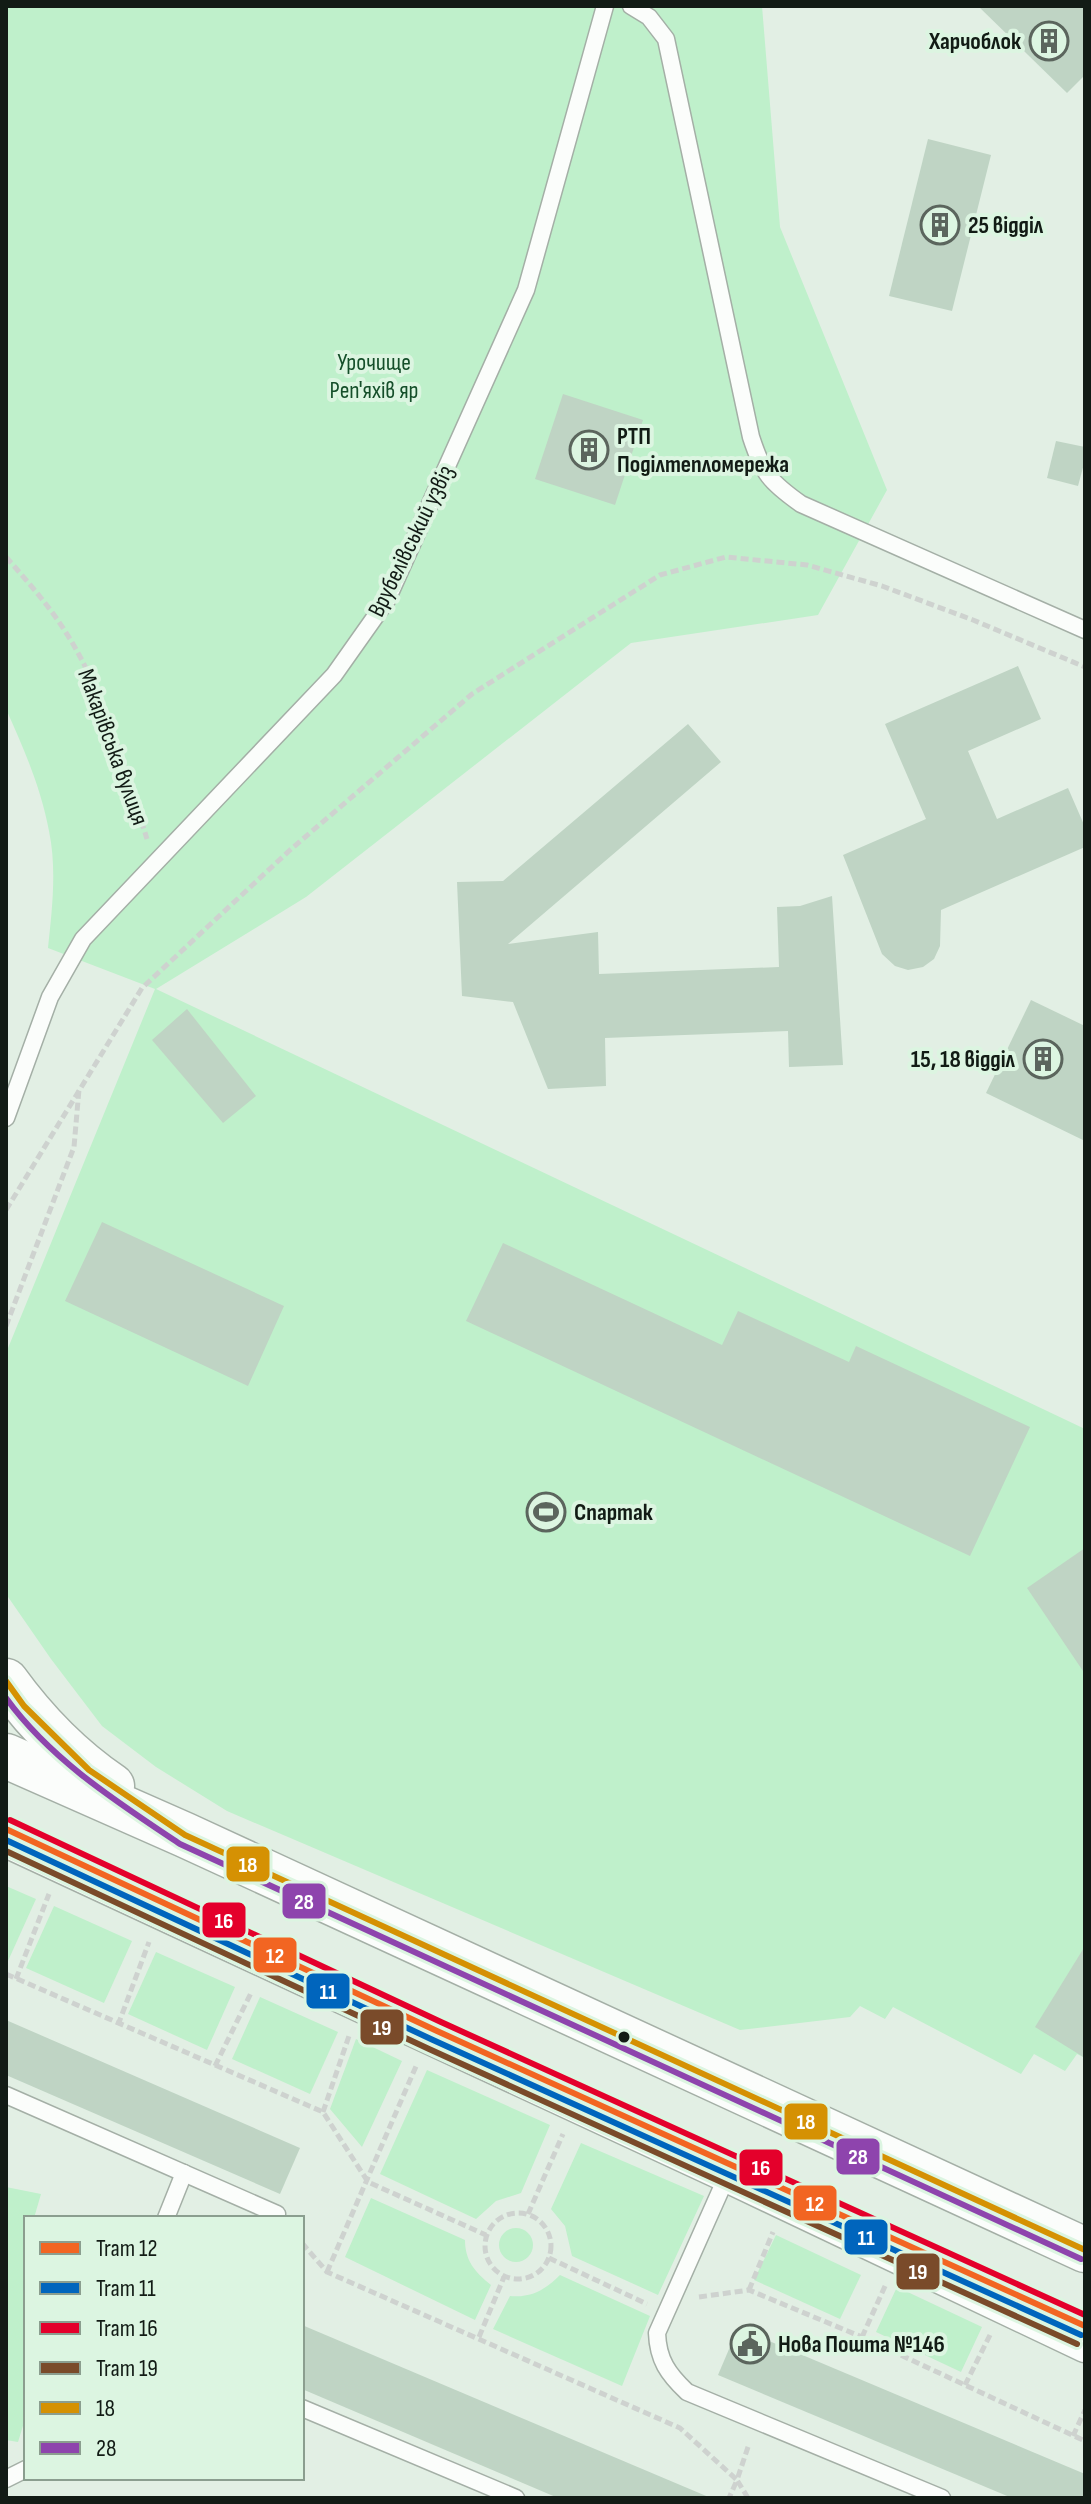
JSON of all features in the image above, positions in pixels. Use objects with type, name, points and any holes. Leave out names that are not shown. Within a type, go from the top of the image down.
[{"type":"main road","points":[[6,1681],[24,1706],[89,1770],[185,1835]]},
{"type":"main road","points":[[10,1760],[185,1835],[1085,2250]]},
{"type":"street","points":[[6,1841],[1085,2346]]},
{"type":"lane","name":"Врубелівський узвіз","points":[[6,1118],[50,997],[83,939],[334,675],[387,600],[526,290],[605,6]]},
{"type":"lane","points":[[631,6],[649,17],[666,39],[751,437],[760,464],[774,485],[801,504],[1085,630]]},
{"type":"lane","points":[[6,2095],[277,2214]]},
{"type":"lane","points":[[167,2216],[184,2173]]},
{"type":"lane","points":[[727,2176],[657,2333],[657,2351],[672,2378],[687,2392],[942,2498]]},
{"type":"lane","points":[[304,2409],[516,2498]]},
{"type":"lane","points":[[6,2479],[24,2470]]},
{"type":"path","name":"Макарівська вулиця","points":[[6,557],[36,590],[71,640],[104,708],[155,864]]},
{"type":"path","points":[[6,1210],[142,988],[290,850],[472,694],[660,575],[726,557],[807,565],[882,586],[1085,667]]},
{"type":"path","points":[[6,1326],[74,1147],[79,1088]]},
{"type":"path","points":[[16,1979],[51,1887]]},
{"type":"path","points":[[118,2025],[152,1934]]},
{"type":"path","points":[[6,1974],[323,2112],[368,2182],[486,2235]]},
{"type":"path","points":[[215,2066],[256,1983]]},
{"type":"path","points":[[323,2112],[352,2028]]},
{"type":"path","points":[[327,2272],[419,2059]]},
{"type":"path","points":[[528,2214],[567,2125]]},
{"type":"path","points":[[506,2214],[528,2214],[545,2226],[550,2236],[549,2258],[536,2274],[515,2279],[504,2277],[488,2261],[484,2251],[486,2235],[496,2220],[506,2214]]},
{"type":"path","points":[[749,2290],[777,2224]]},
{"type":"path","points":[[304,2245],[327,2272],[680,2428],[737,2480],[748,2498]]},
{"type":"path","points":[[549,2258],[668,2307],[749,2290],[862,2337],[1085,2441]]},
{"type":"path","points":[[862,2337],[890,2276]]},
{"type":"path","points":[[479,2337],[504,2277]]},
{"type":"path","points":[[965,2385],[992,2330]]},
{"type":"path","points":[[1073,2436],[1085,2410]]},
{"type":"path","points":[[729,2498],[757,2422]]},
{"type":"green space","name":"Урочище Реп'яхів яр","points":[[6,6],[762,6],[780,227],[887,490],[818,615],[631,643],[306,897],[156,989],[1085,1429],[1085,2058],[1077,2054],[1065,2071],[1034,2054],[1021,2074],[893,2007],[885,2019],[860,2006],[850,2017],[740,2030],[227,1811],[156,1767],[102,1726],[6,1594],[6,1353],[155,989],[48,948],[53,875],[49,831],[37,784],[6,709]]},
{"type":"green space","points":[[6,1886],[36,1899],[8,1961],[6,1961]]},
{"type":"green space","points":[[54,1906],[132,1941],[104,2003],[26,1968]]},
{"type":"green space","points":[[156,1952],[235,1987],[207,2050],[128,2014]]},
{"type":"green space","points":[[260,1997],[338,2032],[310,2094],[232,2059]]},
{"type":"green space","points":[[356,2039],[402,2061],[362,2147],[330,2109]]},
{"type":"green space","points":[[427,2070],[550,2125],[521,2193],[496,2201],[476,2219],[380,2174]]},
{"type":"green space","points":[[581,2143],[704,2196],[658,2295],[572,2256],[565,2226],[551,2209]]},
{"type":"green space","points":[[6,2187],[41,2194],[35,2216],[24,2216],[24,2422],[18,2442],[6,2440]]},
{"type":"green space","points":[[371,2198],[465,2240],[472,2266],[491,2285],[475,2320],[345,2257]]},
{"type":"green space","points":[[516,2228],[528,2233],[533,2245],[528,2257],[516,2262],[504,2257],[499,2245],[504,2233]]},
{"type":"green space","points":[[776,2235],[861,2275],[840,2319],[754,2280]]},
{"type":"green space","points":[[560,2275],[650,2316],[622,2386],[493,2329],[510,2296],[537,2292]]},
{"type":"green space","points":[[897,2287],[982,2327],[961,2372],[876,2332]]},
{"type":"building","name":"Харчоблок","points":[[978,6],[1085,6],[1085,75],[1067,93]]},
{"type":"building","name":"25 відділ","points":[[928,139],[991,155],[952,311],[889,296]]},
{"type":"building","name":"РТП Поділтепломережа","points":[[563,394],[643,420],[615,505],[535,479]]},
{"type":"building","points":[[1056,441],[1085,447],[1078,486],[1047,478]]},
{"type":"building","points":[[1018,666],[1041,719],[968,751],[997,819],[1068,788],[1085,827],[1085,847],[941,910],[940,946],[934,959],[923,967],[908,970],[895,966],[882,954],[843,855],[926,819],[885,724]]},
{"type":"building","points":[[688,724],[721,762],[508,944],[598,932],[599,974],[779,967],[777,907],[800,906],[832,896],[843,1065],[789,1067],[788,1031],[605,1038],[606,1086],[548,1089],[513,1002],[462,996],[457,882],[503,881]]},
{"type":"building","name":"15, 18 відділ","points":[[1031,1000],[1085,1026],[1085,1141],[986,1093]]},
{"type":"building","points":[[187,1009],[256,1096],[223,1123],[152,1040]]},
{"type":"building","points":[[102,1222],[284,1306],[248,1386],[65,1301]]},
{"type":"building","points":[[503,1243],[722,1345],[738,1311],[849,1362],[856,1346],[1030,1427],[970,1556],[466,1321]]},
{"type":"building","points":[[1085,1548],[1085,1674],[1027,1588]]},
{"type":"building","points":[[1085,1946],[1085,2058],[1035,2027]]},
{"type":"building","points":[[6,2020],[300,2148],[280,2194],[6,2075]]},
{"type":"building","points":[[304,2326],[711,2498],[558,2498],[304,2390]]},
{"type":"building","points":[[738,2328],[1085,2474],[1085,2498],[1012,2498],[718,2375]]},
{"type":"tram line","name":"16","points":[[10,1820],[441,2022],[1085,2315]]},
{"type":"tram line","name":"12","points":[[6,1829],[437,2031],[1085,2326]]},
{"type":"tram line","name":"11","points":[[6,1840],[433,2040],[1081,2335]]},
{"type":"tram line","name":"19","points":[[6,1851],[429,2049],[1077,2344]]},
{"type":"transit line","name":"18","points":[[6,1681],[24,1706],[89,1770],[185,1835],[1085,2250]]},
{"type":"transit line","name":"28","points":[[6,1698],[64,1760],[109,1796],[180,1844],[1081,2259]]},
{"type":"place","name":"Харчоблок","points":[[1049,41]]},
{"type":"place","name":"25 відділ","points":[[940,225]]},
{"type":"place","name":"РТП Поділтепломережа","points":[[589,450]]},
{"type":"place","name":"15, 18 відділ","points":[[1043,1059]]},
{"type":"place","name":"Спартак","points":[[546,1512]]},
{"type":"place","name":"Нова Пошта №146","points":[[750,2344]]}]
